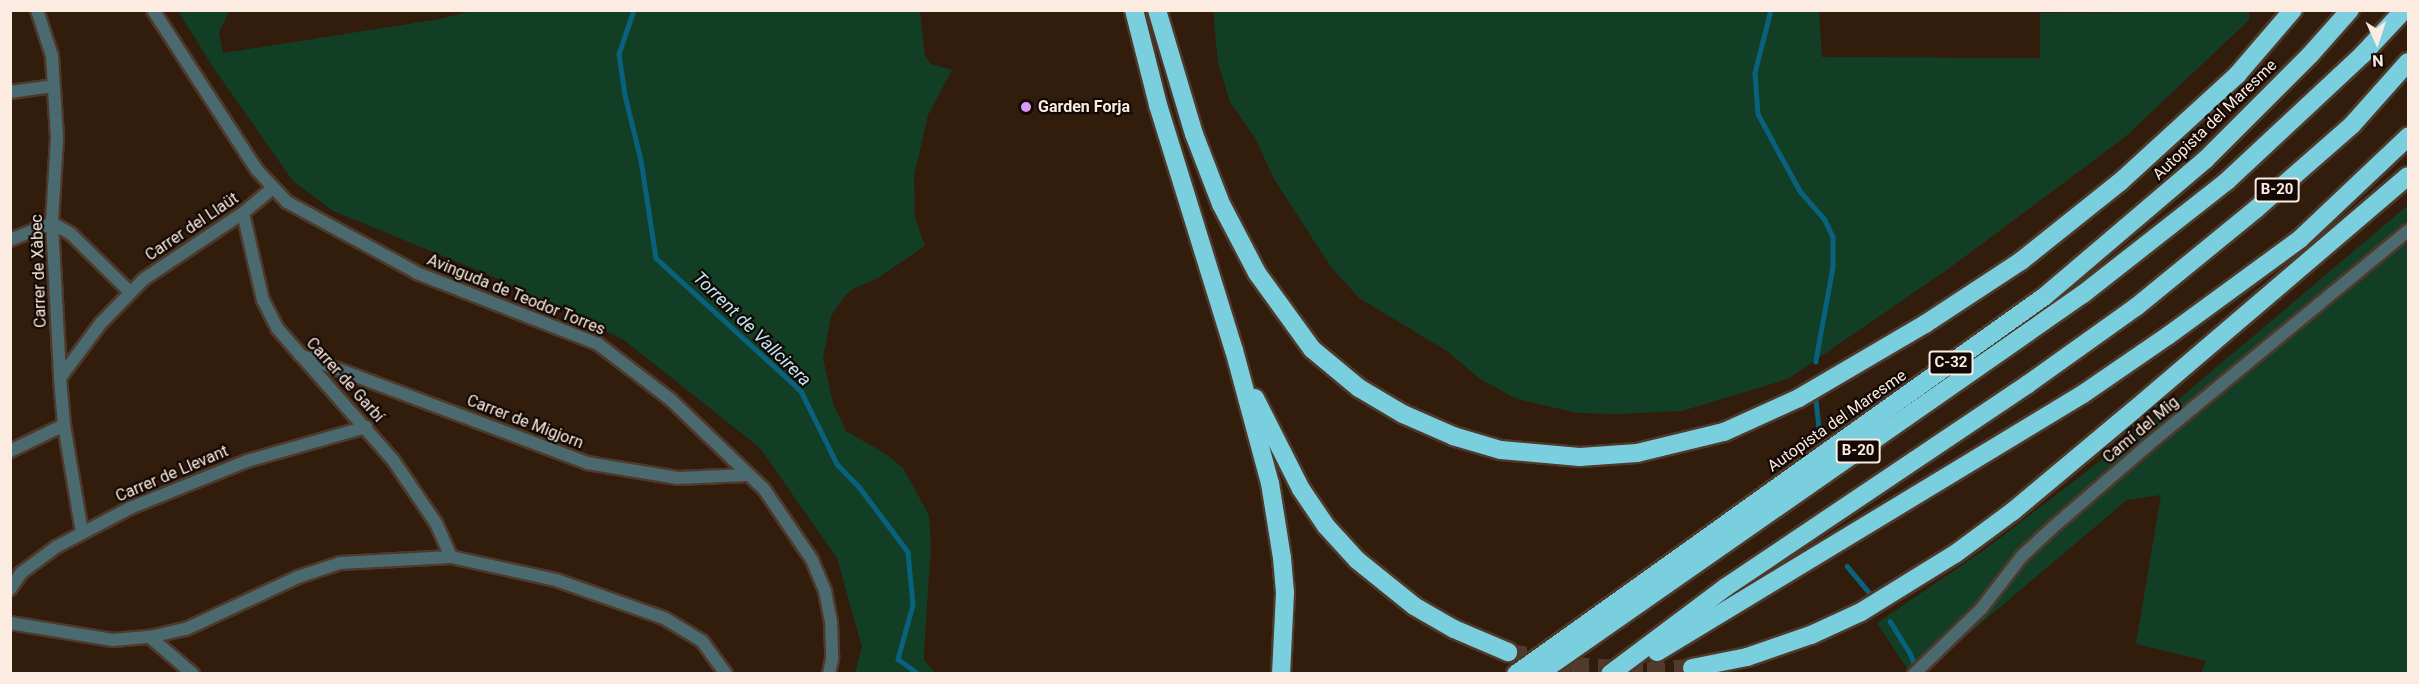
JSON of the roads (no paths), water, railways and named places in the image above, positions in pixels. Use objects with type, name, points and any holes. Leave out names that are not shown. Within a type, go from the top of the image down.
[{"type":"highway","points":[[1134,10],[1158,105],[1234,350],[1270,483],[1278,526],[1285,592],[1281,674]]},
{"type":"highway","points":[[1157,10],[1174,74],[1194,134],[1238,240],[1282,312],[1312,349],[1359,388],[1403,414],[1453,436],[1501,450],[1550,456],[1611,457],[1662,449],[1724,432],[1799,398],[1925,324],[2021,261],[2120,182],[2237,75],[2293,10]]},
{"type":"highway","points":[[1170,10],[1174,74]]},
{"type":"highway","name":"Autopista del Maresme","points":[[1516,674],[2045,296],[2205,160],[2310,56],[2350,10]]},
{"type":"highway","name":"B-20","points":[[1538,674],[2083,294],[2227,181],[2363,54],[2404,10]]},
{"type":"highway","name":"B-20","points":[[1610,674],[1726,587],[2028,384],[2136,307],[2256,209],[2352,125],[2409,62]]},
{"type":"highway","points":[[1622,674],[1838,540],[2083,394],[2300,239],[2409,137]]},
{"type":"highway","points":[[2265,266],[2406,179]]},
{"type":"highway","points":[[1692,668],[1747,657],[1810,635],[1861,612],[1955,554],[2073,461],[2406,179]]},
{"type":"highway","points":[[1234,350],[1275,442],[1301,489],[1326,526],[1357,560],[1414,606],[1454,629],[1508,652]]},
{"type":"street","name":"Carrer de Xàbec","points":[[37,10],[52,56],[57,138],[52,222],[60,378],[64,424],[82,532]]},
{"type":"street","name":"Avinguda de Teodor Torres","points":[[153,10],[272,189],[287,202],[417,273],[598,344],[670,399],[764,489],[812,560],[820,580],[831,622],[832,659],[829,674]]},
{"type":"street","points":[[10,92],[53,86]]},
{"type":"street","name":"Carrer del Llaüt","points":[[60,378],[101,322],[144,279],[243,213],[272,189]]},
{"type":"street","name":"Carrer de Garbí","points":[[243,213],[262,300],[277,328],[393,460],[436,523],[451,557]]},
{"type":"street","points":[[10,240],[52,222],[71,234],[130,292]]},
{"type":"street","name":"Camí del Mig","points":[[1914,674],[1981,609],[2022,556],[2052,528],[2184,415],[2409,231]]},
{"type":"street","name":"Carrer de Migjorn","points":[[300,355],[587,463],[678,478],[747,475]]},
{"type":"street","points":[[10,451],[64,424]]},
{"type":"street","name":"Carrer de Llevant","points":[[10,589],[21,573],[56,547],[130,508],[247,460],[366,427]]},
{"type":"street","points":[[10,623],[113,640],[150,638],[186,629],[298,577],[340,563],[451,557],[556,580],[664,618],[702,641],[726,674]]},
{"type":"street","points":[[150,638],[193,674]]},
{"type":"waterway","name":"Torrent de Vallcirera","points":[[634,10],[619,54],[625,95],[641,160],[656,258],[801,391],[837,464],[860,488],[908,552],[913,605],[898,659],[919,674]]},
{"type":"waterway","points":[[1771,10],[1755,73],[1758,114],[1800,191],[1825,220],[1833,237],[1833,267],[1816,361]]},
{"type":"waterway","points":[[1816,400],[1819,430]]},
{"type":"waterway","points":[[1847,566],[1870,593]]},
{"type":"waterway","points":[[1890,621],[1910,653],[1916,668]]},
{"type":"tunnel","points":[[1508,652],[1571,666],[1647,671],[1692,668]]},
{"type":"place","name":"Garden Forja","points":[[1026,107]]}]
